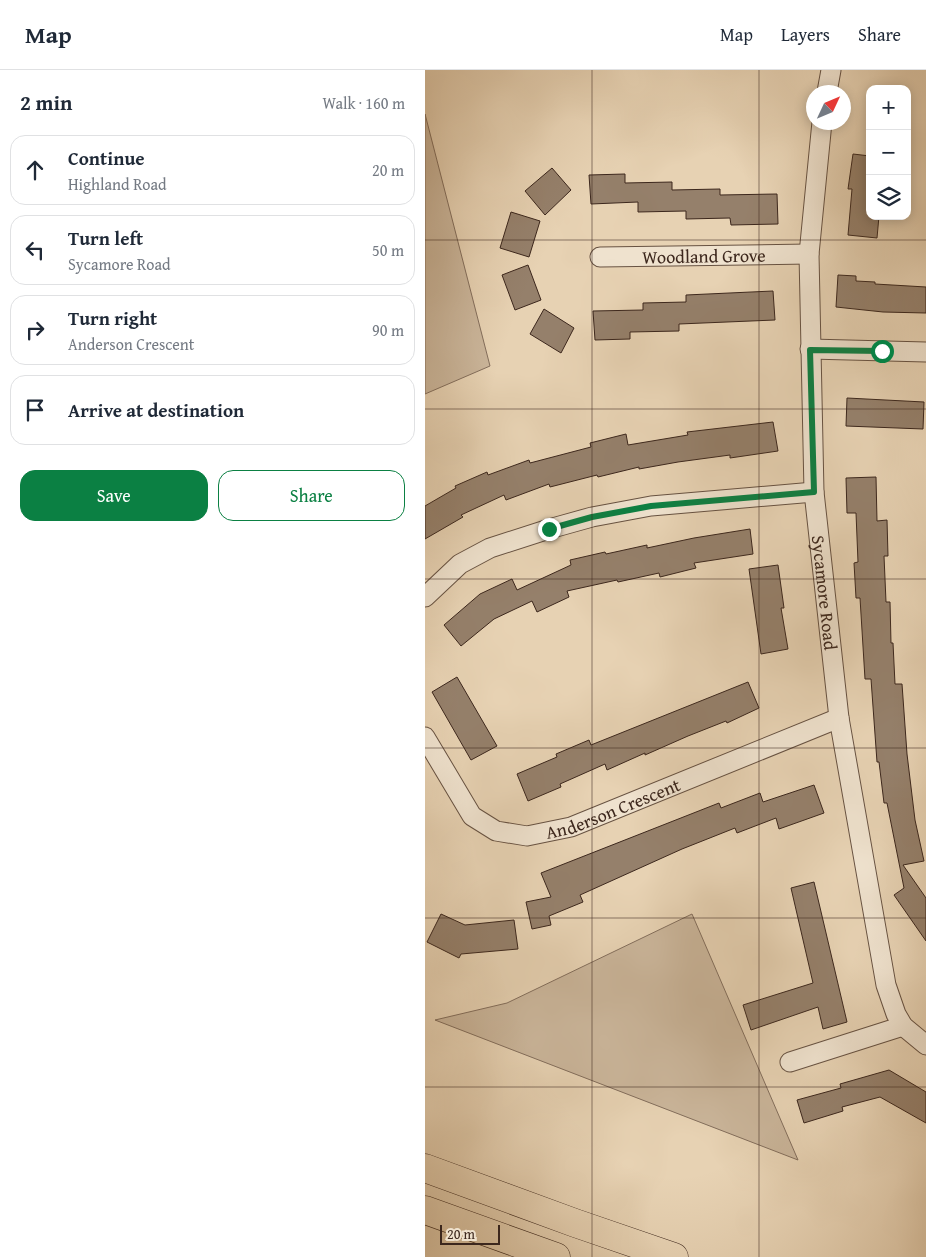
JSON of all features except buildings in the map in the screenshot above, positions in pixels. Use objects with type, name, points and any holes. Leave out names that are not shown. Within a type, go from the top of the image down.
[{"type":"highway","points":[[425,1168],[575,1224],[674,1257]]},
{"type":"highway","points":[[425,1210],[556,1257]]},
{"type":"street","points":[[828,85],[831,70]]},
{"type":"street","name":"Sycamore Road","points":[[821,130],[809,254],[814,492],[839,718],[886,985],[896,1014],[903,1026],[926,1045]]},
{"type":"street","name":"Woodland Grove","points":[[600,257],[809,254]]},
{"type":"street","points":[[810,350],[926,352]]},
{"type":"street","points":[[425,597],[460,564],[490,548],[592,517],[651,506],[814,492]]},
{"type":"street","name":"Anderson Crescent","points":[[425,737],[472,816],[496,832],[527,836],[571,827],[839,718]]},
{"type":"street","points":[[790,1062],[903,1026]]},
{"type":"shaded area","points":[[425,114],[490,366],[425,394]]},
{"type":"shaded area","points":[[692,914],[798,1160],[435,1020],[507,1003]]},
{"type":"route","points":[[549,529],[592,517],[651,506],[814,492],[810,350],[882,351]]}]
